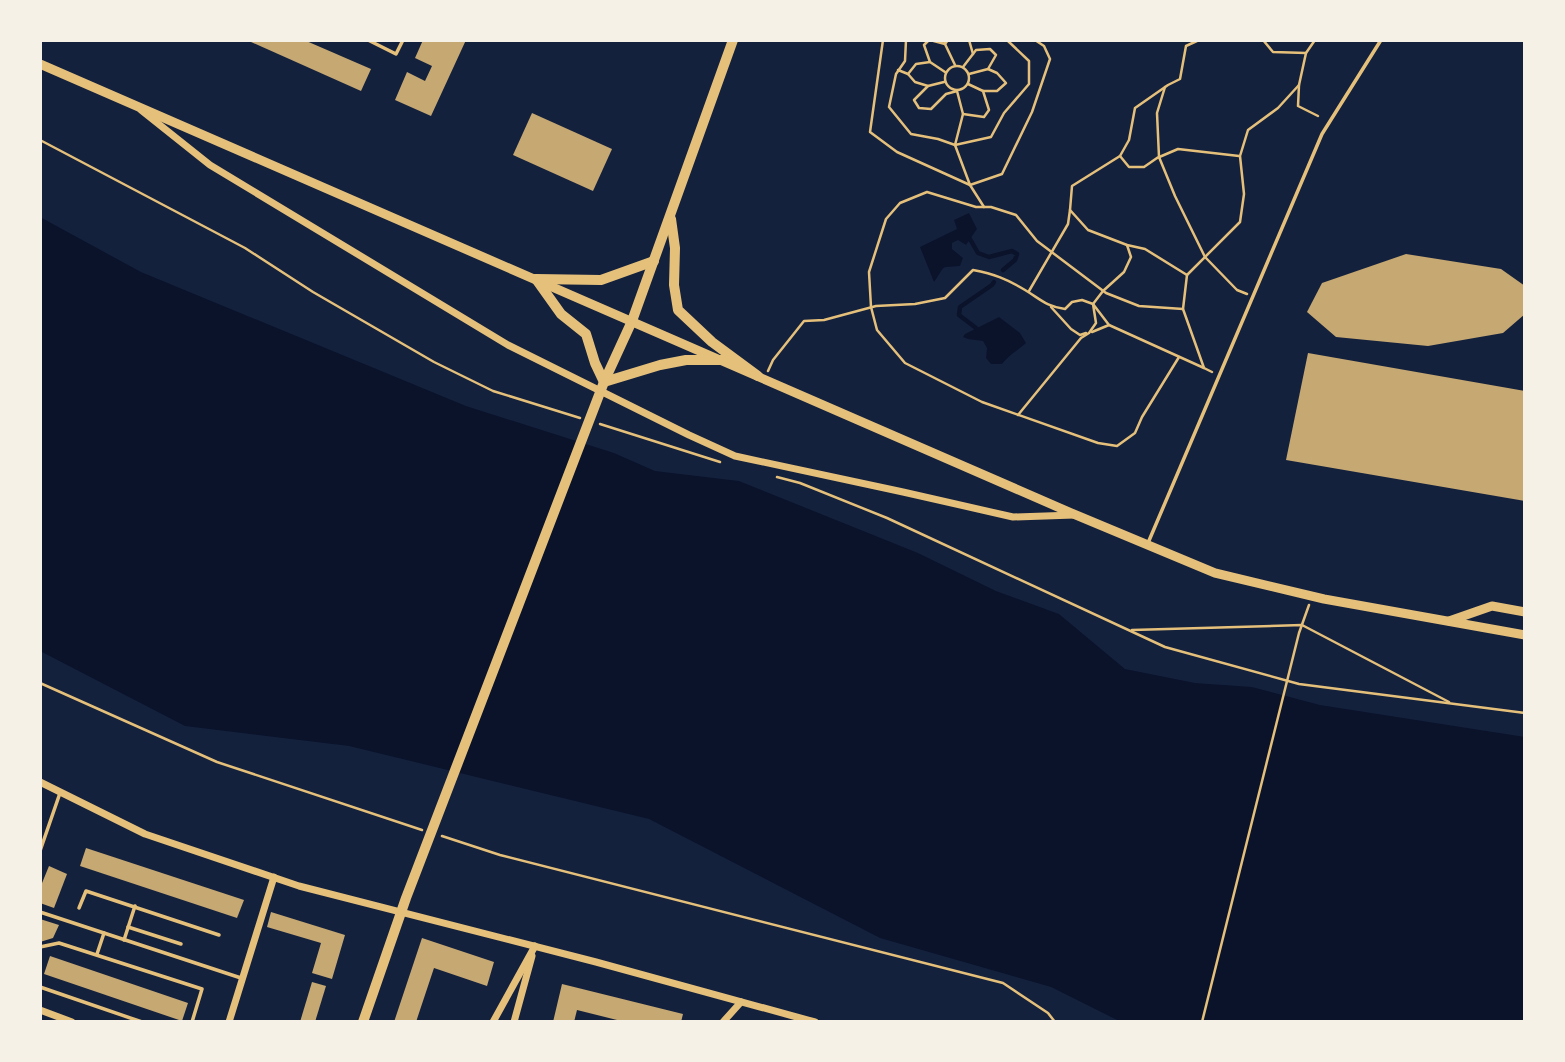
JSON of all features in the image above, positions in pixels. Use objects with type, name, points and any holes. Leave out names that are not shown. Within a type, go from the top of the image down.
[{"type":"main road","points":[[363,1022],[401,911],[604,382],[632,321],[733,40]]},
{"type":"main road","points":[[670,215],[675,248],[674,285],[678,310],[712,342],[761,377]]},
{"type":"main road","points":[[536,279],[601,280],[654,261]]},
{"type":"main road","points":[[536,279],[561,314],[586,334],[604,382]]},
{"type":"main road","points":[[604,382],[686,360],[722,360]]},
{"type":"street","points":[[40,64],[1215,573],[1312,596],[1525,635]]},
{"type":"street","points":[[133,103],[210,165],[508,345],[735,456],[1013,517],[1076,515]]},
{"type":"street","points":[[1448,621],[1492,606],[1525,612]]},
{"type":"street","points":[[40,782],[145,834],[299,886],[535,946],[815,1022]]},
{"type":"street","points":[[229,1022],[274,877]]},
{"type":"street","points":[[493,1022],[535,946]]},
{"type":"street","points":[[514,1022],[535,946]]},
{"type":"street","points":[[723,1022],[741,1002]]},
{"type":"street","points":[[40,1010],[72,1022]]},
{"type":"lane","points":[[368,40],[396,54],[402,40]]},
{"type":"lane","points":[[1148,545],[1322,134],[1381,40]]},
{"type":"lane","points":[[40,851],[61,792]]},
{"type":"lane","points":[[79,908],[86,891],[219,935]]},
{"type":"lane","points":[[124,940],[135,906]]},
{"type":"lane","points":[[40,912],[242,979]]},
{"type":"lane","points":[[128,927],[181,944]]},
{"type":"lane","points":[[97,955],[104,933]]},
{"type":"lane","points":[[40,947],[59,943],[202,989],[192,1022]]},
{"type":"lane","points":[[40,987],[142,1022]]},
{"type":"path","points":[[883,40],[870,132],[897,152],[970,185],[1002,174],[1031,112],[1050,59],[1044,46],[1035,40]]},
{"type":"path","points":[[906,40],[905,61],[896,74],[889,107],[911,134],[955,145],[991,137],[1004,113],[1029,83],[1029,61],[1005,40]]},
{"type":"path","points":[[945,72],[930,62],[925,45],[929,40],[945,41],[955,65]]},
{"type":"path","points":[[969,40],[973,54]]},
{"type":"path","points":[[1028,292],[1068,224],[1072,186],[1120,156],[1129,140],[1135,108],[1180,79],[1186,46],[1199,40]]},
{"type":"path","points":[[1263,40],[1273,52],[1306,53]]},
{"type":"path","points":[[1315,40],[1306,53],[1299,85],[1298,106],[1318,116]]},
{"type":"path","points":[[963,67],[976,50],[990,49],[996,55],[988,69]]},
{"type":"path","points":[[908,74],[916,64],[930,62]]},
{"type":"path","points":[[944,82],[928,86],[914,100],[919,108],[931,108],[946,94],[957,91],[963,89],[968,84],[969,74],[963,67],[955,65],[945,72],[944,82],[957,91]]},
{"type":"path","points":[[968,84],[983,90],[997,91],[1006,83],[997,73],[988,69],[969,74]]},
{"type":"path","points":[[898,71],[908,74],[915,82],[928,86]]},
{"type":"path","points":[[1203,368],[1183,309],[1187,275],[1240,222],[1244,194],[1240,156],[1248,130],[1278,108],[1299,85]]},
{"type":"path","points":[[1165,87],[1157,113],[1159,157],[1175,196],[1205,257],[1237,290],[1253,297]]},
{"type":"path","points":[[963,114],[984,117],[989,110],[983,90]]},
{"type":"path","points":[[957,91],[963,114],[955,145],[970,185],[984,207]]},
{"type":"path","points":[[1120,156],[1129,167],[1144,167],[1178,149],[1240,156]]},
{"type":"path","points":[[1179,357],[1135,433],[1117,446],[1098,443],[982,402],[905,363],[877,330],[871,307],[869,272],[886,219],[901,203],[927,192],[976,207],[991,207],[1016,215],[1037,241],[1103,291],[1139,306],[1183,309]]},
{"type":"path","points":[[1070,211],[1088,230],[1145,249],[1187,275]]},
{"type":"path","points":[[1018,415],[1096,323],[1093,304],[1124,272],[1131,257],[1127,245]]},
{"type":"path","points":[[761,377],[804,321],[824,320],[871,307],[915,304],[944,298],[973,270],[995,274],[1028,292],[1051,307],[1080,335],[1109,325]]},
{"type":"path","points":[[1051,307],[1065,309],[1072,302],[1082,300],[1093,304],[1109,325],[1220,376]]},
{"type":"path","points":[[1202,1022],[1299,633],[1312,596]]},
{"type":"path","points":[[1131,630],[1302,625],[1452,703]]},
{"type":"path","points":[[40,683],[217,762],[426,831]]},
{"type":"path","points":[[438,835],[500,855],[1003,983],[1048,1013],[1055,1022]]},
{"type":"water","points":[[969,213],[977,229],[966,245],[958,240],[952,243],[952,249],[963,258],[960,266],[944,268],[934,282],[920,247],[957,229],[954,220]]},
{"type":"water","points":[[40,217],[141,272],[466,406],[614,453],[655,471],[739,481],[918,553],[996,591],[1059,614],[1125,669],[1195,683],[1252,687],[1320,705],[1525,737],[1525,1022],[1121,1022],[1051,987],[880,938],[649,819],[349,746],[185,726],[40,651]]},
{"type":"water","points":[[999,317],[1020,333],[1026,343],[1002,364],[991,364],[986,358],[987,348],[983,341],[963,337]]},
{"type":"building","points":[[304,40],[371,69],[361,91],[251,42]]},
{"type":"building","points":[[423,40],[466,40],[431,116],[395,100],[407,72],[425,81],[432,66],[415,58]]},
{"type":"building","points":[[532,113],[612,149],[593,191],[513,155]]},
{"type":"building","points":[[1406,254],[1501,269],[1525,286],[1525,314],[1503,333],[1428,346],[1336,337],[1307,312],[1322,283]]},
{"type":"building","points":[[1308,353],[1525,391],[1525,501],[1286,460]]},
{"type":"building","points":[[86,848],[244,900],[237,918],[80,866]]},
{"type":"building","points":[[49,866],[67,874],[54,908],[40,903],[40,888]]},
{"type":"building","points":[[271,912],[345,935],[332,979],[312,973],[321,943],[267,927]]},
{"type":"building","points":[[40,919],[59,925],[53,938],[40,942]]},
{"type":"building","points":[[422,938],[494,962],[487,986],[434,968],[416,1022],[394,1022]]},
{"type":"building","points":[[50,956],[188,1003],[182,1021],[44,974]]},
{"type":"building","points":[[312,982],[326,986],[315,1022],[300,1022]]},
{"type":"building","points":[[562,984],[683,1014],[681,1022],[625,1022],[577,1010],[574,1022],[553,1022]]},
{"type":"waterway","points":[[970,239],[978,253],[989,257],[1012,251],[1017,254],[1015,260],[1003,270]]},
{"type":"waterway","points":[[976,328],[959,315],[960,307],[994,282]]}]
